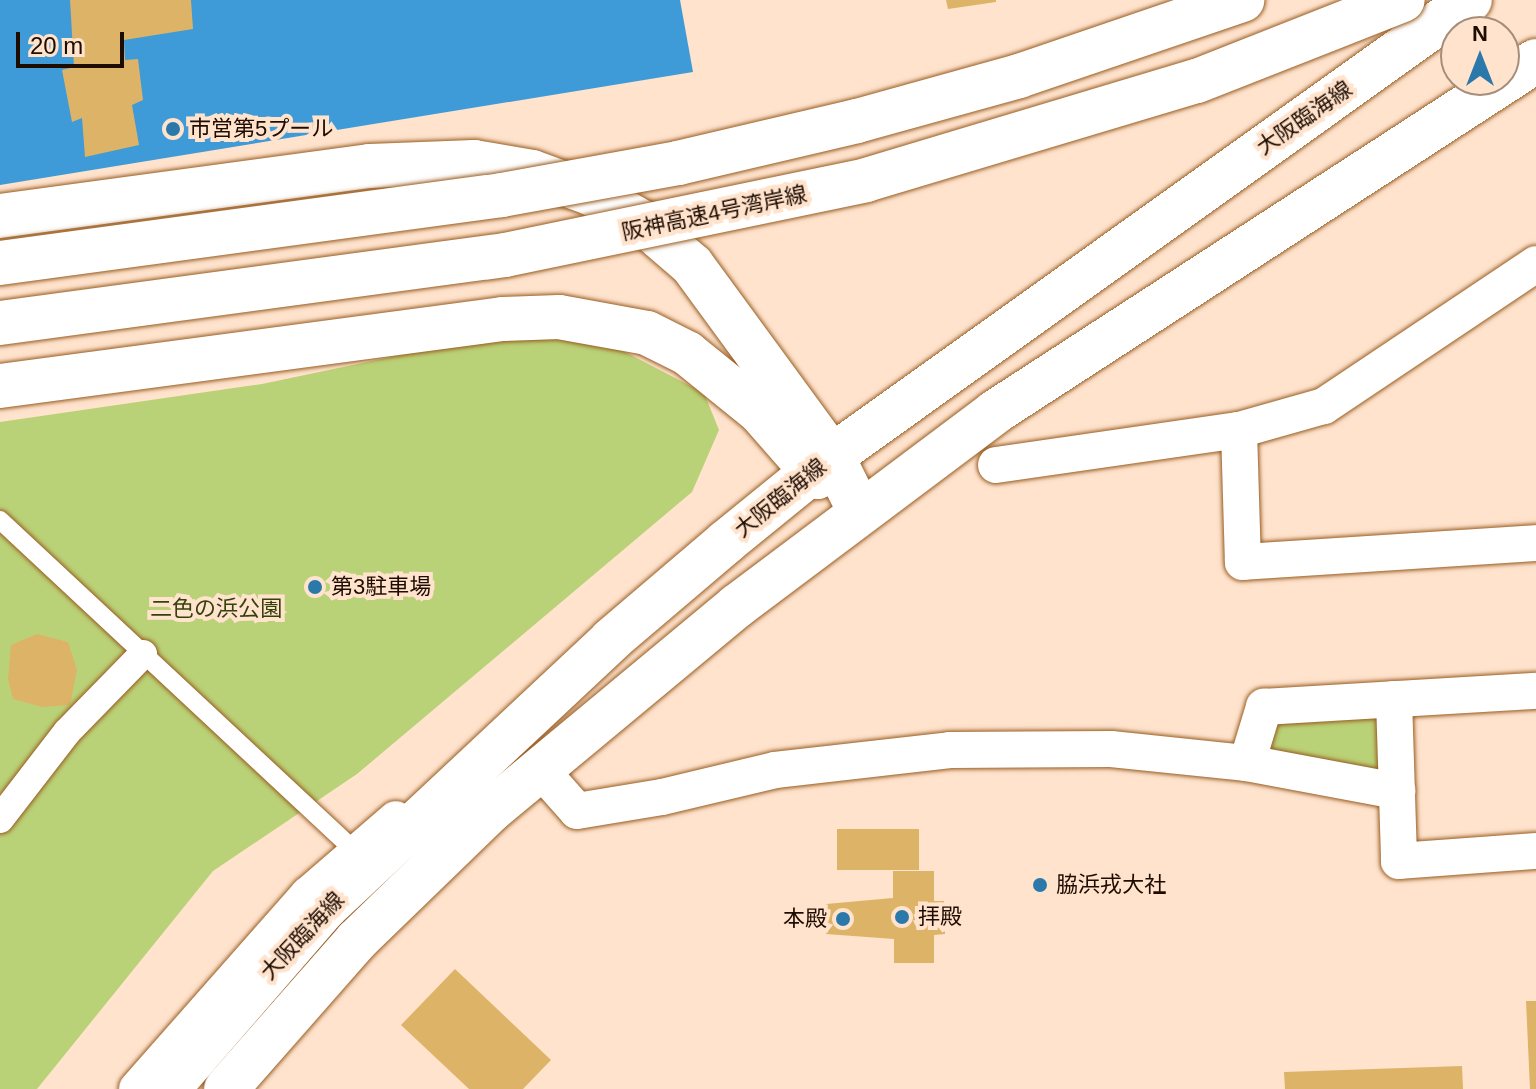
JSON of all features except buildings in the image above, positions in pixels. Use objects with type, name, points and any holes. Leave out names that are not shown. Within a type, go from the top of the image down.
[{"type":"main road","points":[[0,263],[486,198],[678,163],[857,121],[1019,76],[1242,0]]},
{"type":"main road","name":"阪神高速4号湾岸線","points":[[0,323],[505,255],[866,180],[1197,81],[1403,0]]},
{"type":"main road","name":"大阪臨海線","points":[[168,1089],[324,909],[506,737],[821,464],[1470,0]]},
{"type":"main road","name":"大阪臨海線","points":[[234,1081],[357,940],[539,768],[859,510],[995,412],[1536,61]]},
{"type":"main road","points":[[0,216],[370,166],[474,162],[532,172],[590,193],[642,222],[692,265],[821,464],[859,510]]},
{"type":"main road","points":[[14,384],[503,319],[559,317],[647,333],[687,353],[821,464]]},
{"type":"street","points":[[996,465],[1239,430],[1324,406],[1536,264]]},
{"type":"street","points":[[1239,430],[1243,562],[1536,543]]},
{"type":"street","points":[[0,819],[67,732],[143,654]]},
{"type":"street","points":[[1247,763],[1264,707],[1536,691]]},
{"type":"street","points":[[1394,699],[1399,861],[1536,851]]},
{"type":"street","points":[[137,1089],[308,895],[354,850],[506,737]]},
{"type":"street","points":[[539,768],[577,811],[662,797],[775,770],[950,750],[1111,749],[1247,763],[1397,791]]},
{"type":"lane","points":[[0,520],[354,850]]},
{"type":"green space","name":"二色の浜公園","points":[[491,336],[602,340],[704,393],[719,430],[692,492],[357,774],[213,871],[37,1089],[0,1089],[0,422],[262,384]]},
{"type":"green space","points":[[1389,704],[1392,782],[1255,759],[1270,713]]},
{"type":"water","name":"市営第5プール","points":[[0,0],[680,0],[693,72],[0,185]]},
{"type":"place","name":"市営第5プール","points":[[173,129]]},
{"type":"place","name":"第3駐車場","points":[[315,587]]},
{"type":"place","name":"脇浜戎大社","points":[[1040,885]]},
{"type":"place","name":"拝殿","points":[[902,917]]},
{"type":"place","name":"本殿","points":[[843,919]]}]
